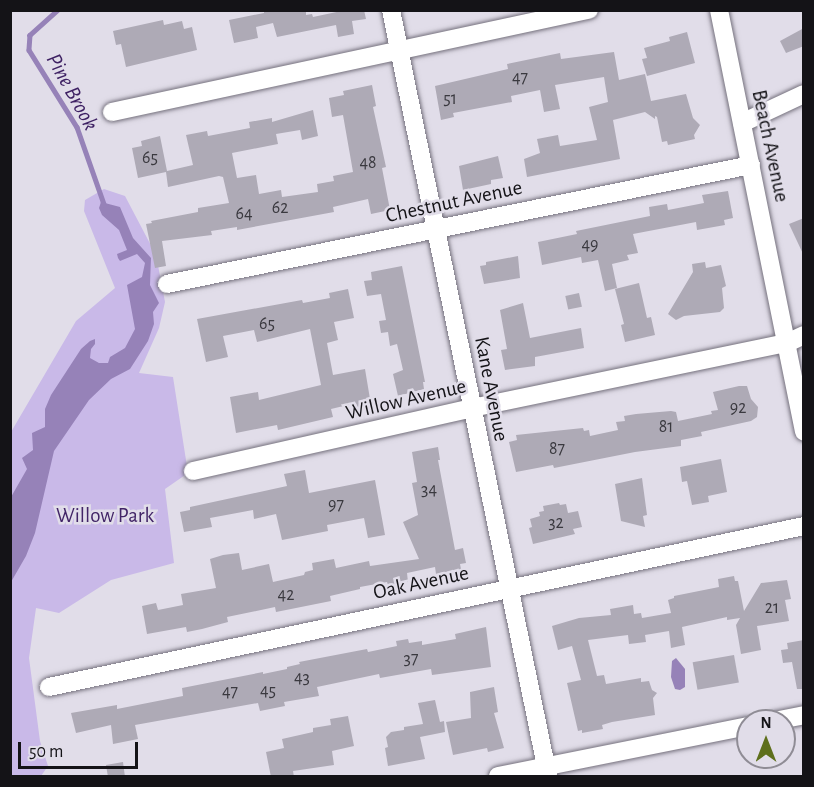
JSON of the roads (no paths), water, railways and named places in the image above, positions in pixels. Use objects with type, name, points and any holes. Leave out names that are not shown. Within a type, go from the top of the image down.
[{"type":"street","name":"Kane Avenue","points":[[391,10],[507,588],[547,771]]},
{"type":"street","points":[[112,112],[589,10]]},
{"type":"street","name":"Beach Avenue","points":[[719,10],[804,432]]},
{"type":"street","points":[[742,123],[804,94]]},
{"type":"street","name":"Chestnut Avenue","points":[[167,284],[751,165]]},
{"type":"street","name":"Willow Avenue","points":[[193,471],[472,408],[787,343],[804,335]]},
{"type":"street","name":"Oak Avenue","points":[[49,687],[804,526]]},
{"type":"street","points":[[498,777],[547,771],[736,729]]},
{"type":"waterway","name":"Pine Brook","points":[[58,10],[30,35],[29,50],[77,127],[104,204]]},
{"type":"park label","name":"Willow Park","points":[[105,516]]}]
